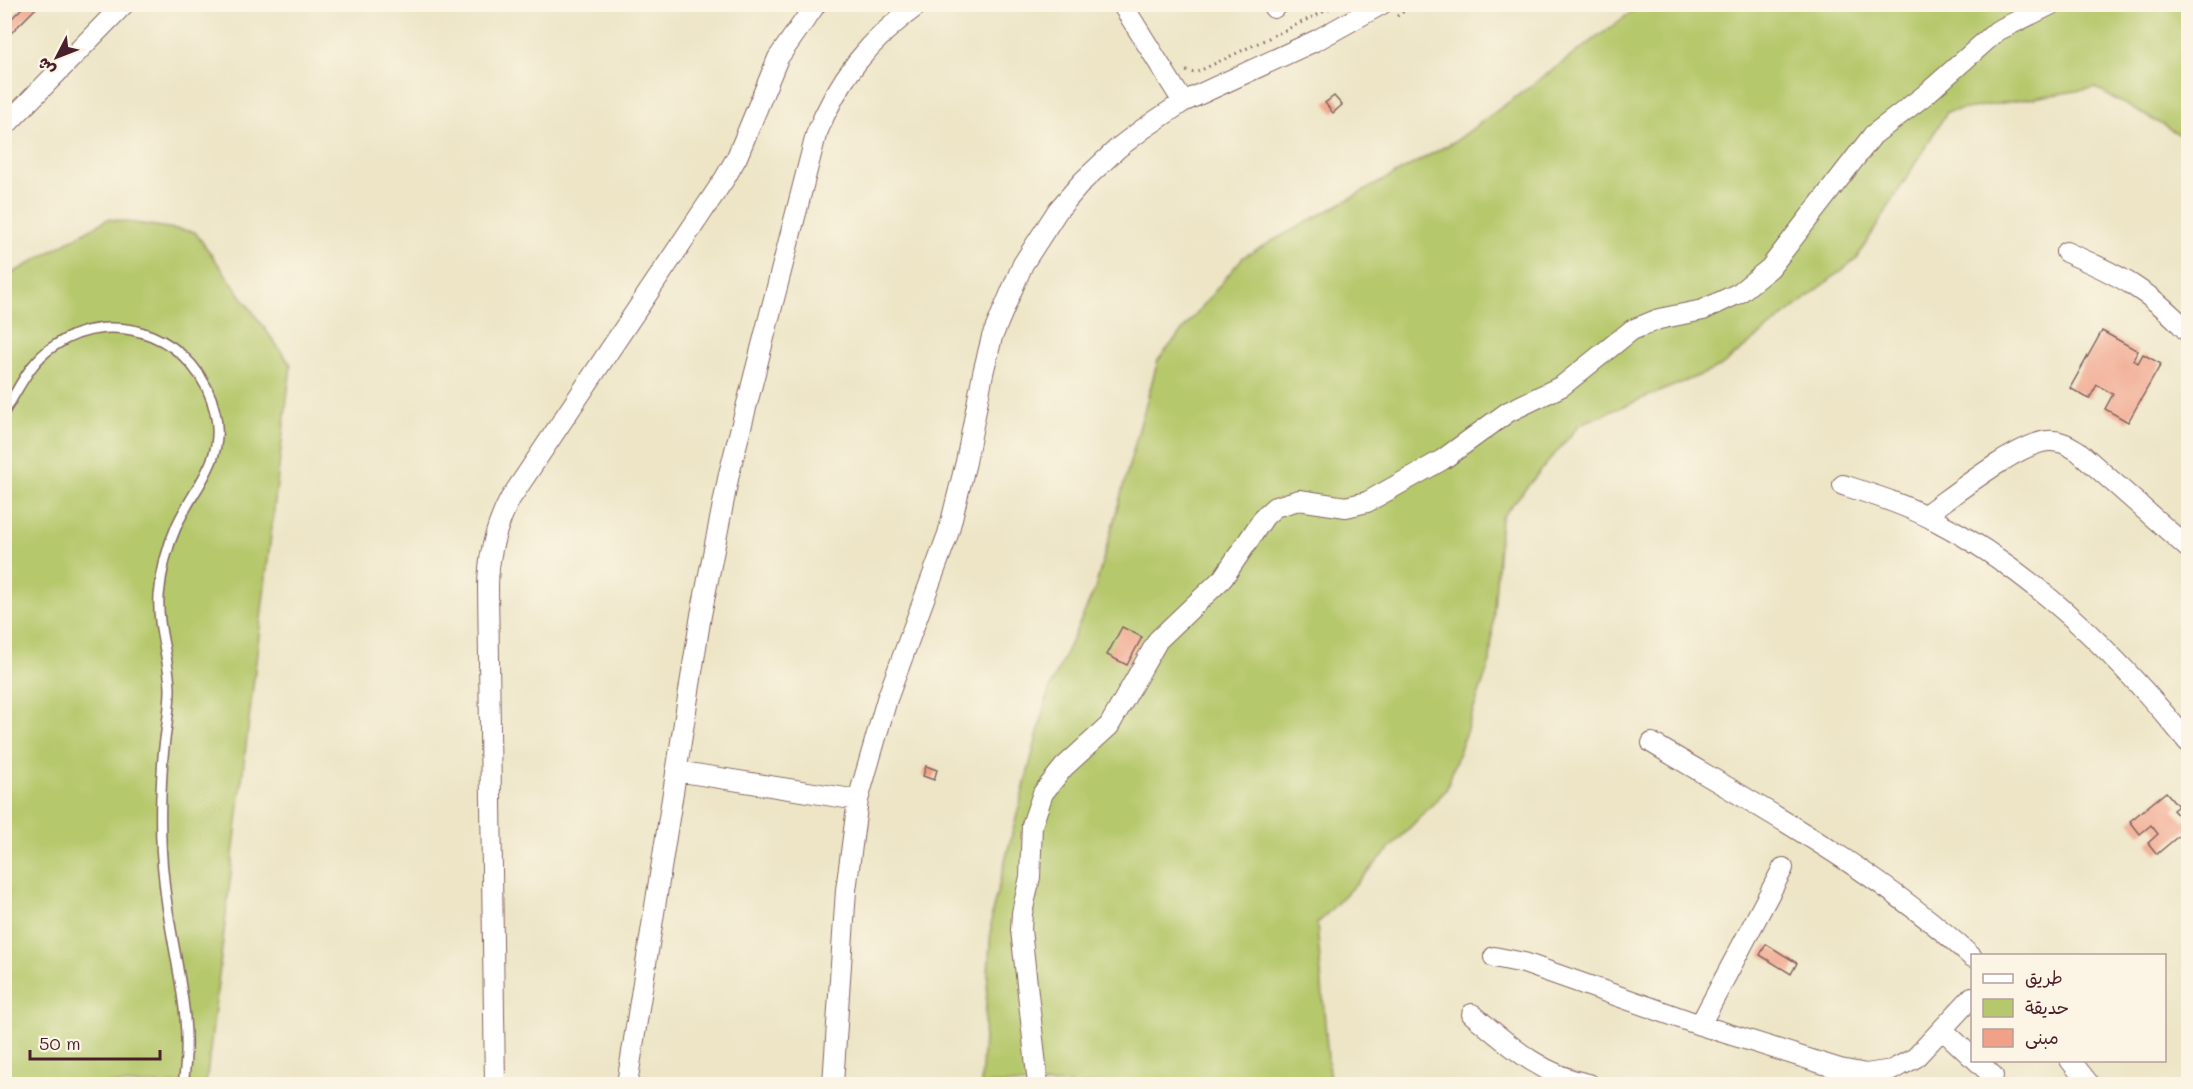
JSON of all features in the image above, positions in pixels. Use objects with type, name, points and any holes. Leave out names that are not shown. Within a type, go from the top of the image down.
[{"type":"street","points":[[4,127],[124,4]]},
{"type":"street","points":[[495,1084],[488,579],[495,533],[510,499],[725,178],[737,157],[778,58],[816,4]]},
{"type":"street","points":[[627,1084],[701,615],[729,474],[816,135],[835,93],[855,62],[874,41],[919,4]]},
{"type":"street","points":[[1122,4],[1183,102]]},
{"type":"street","points":[[1038,1084],[1021,930],[1022,913],[1030,877],[1032,825],[1036,808],[1053,779],[1118,715],[1138,672],[1158,640],[1170,625],[1224,579],[1265,516],[1281,505],[1299,500],[1346,507],[1367,502],[1442,460],[1508,412],[1569,382],[1632,330],[1659,319],[1703,310],[1739,293],[1770,268],[1873,135],[1925,95],[1997,31],[2052,4]]},
{"type":"street","points":[[833,1084],[846,890],[858,800],[887,699],[948,534],[966,462],[992,337],[1015,280],[1039,238],[1083,181],[1118,148],[1183,102],[1317,40],[1386,12]]},
{"type":"street","points":[[2066,252],[2134,283],[2170,312],[2188,332]]},
{"type":"street","points":[[1924,515],[2010,457],[2047,441],[2063,442],[2078,451],[2188,548]]},
{"type":"street","points":[[1843,485],[1924,515],[1981,547],[2065,612],[2145,691],[2188,742]]},
{"type":"street","points":[[1652,743],[1849,861],[1909,903],[1971,956]]},
{"type":"street","points":[[676,771],[858,800]]},
{"type":"street","points":[[1700,1025],[1783,868]]},
{"type":"street","points":[[1494,957],[1524,963],[1700,1025],[1840,1069],[1866,1074],[1892,1070],[1904,1065],[1943,1030],[1971,998]]},
{"type":"street","points":[[1472,1014],[1527,1059],[1563,1077],[1589,1084]]},
{"type":"street","points":[[1943,1030],[1971,1056]]},
{"type":"street","points":[[1977,1062],[1993,1076]]},
{"type":"street","points":[[2072,1062],[2089,1084]]},
{"type":"lane","points":[[4,412],[28,371],[52,347],[82,332],[115,327],[148,333],[177,349],[198,372],[212,400],[217,431],[213,462],[176,526],[164,566],[159,597],[160,622],[170,690],[162,778],[161,846],[168,914],[185,1005],[186,1052],[183,1084]]},
{"type":"path","points":[[1321,4],[1325,12]]},
{"type":"path","points":[[1182,68],[1189,73],[1194,73],[1340,4]]},
{"type":"path","points":[[1386,12],[1415,4]]},
{"type":"green space","points":[[1641,5],[2188,5],[2188,139],[2095,88],[1947,112],[1857,258],[1720,367],[1580,424],[1501,518],[1490,662],[1446,790],[1317,924],[1330,1084],[981,1084],[992,912],[1049,690],[1095,589],[1158,360],[1243,257],[1457,140]]},
{"type":"green space","points":[[108,219],[195,232],[291,365],[206,1084],[5,1084],[4,278]]},
{"type":"building","points":[[26,4],[40,4],[10,34],[4,26]]},
{"type":"building","points":[[1334,96],[1342,105],[1333,113],[1325,103]]},
{"type":"building","points":[[2102,331],[2138,351],[2133,360],[2138,363],[2143,354],[2161,364],[2128,422],[2105,409],[2113,394],[2097,385],[2089,399],[2070,388]]},
{"type":"building","points":[[1122,627],[1142,637],[1127,665],[1107,655]]},
{"type":"building","points":[[926,766],[937,770],[934,780],[923,776]]},
{"type":"building","points":[[2166,792],[2178,806],[2173,810],[2183,821],[2186,818],[2188,821],[2188,828],[2157,854],[2148,843],[2158,834],[2151,825],[2140,834],[2130,821]]},
{"type":"building","points":[[1766,944],[1797,963],[1791,974],[1760,955]]}]
